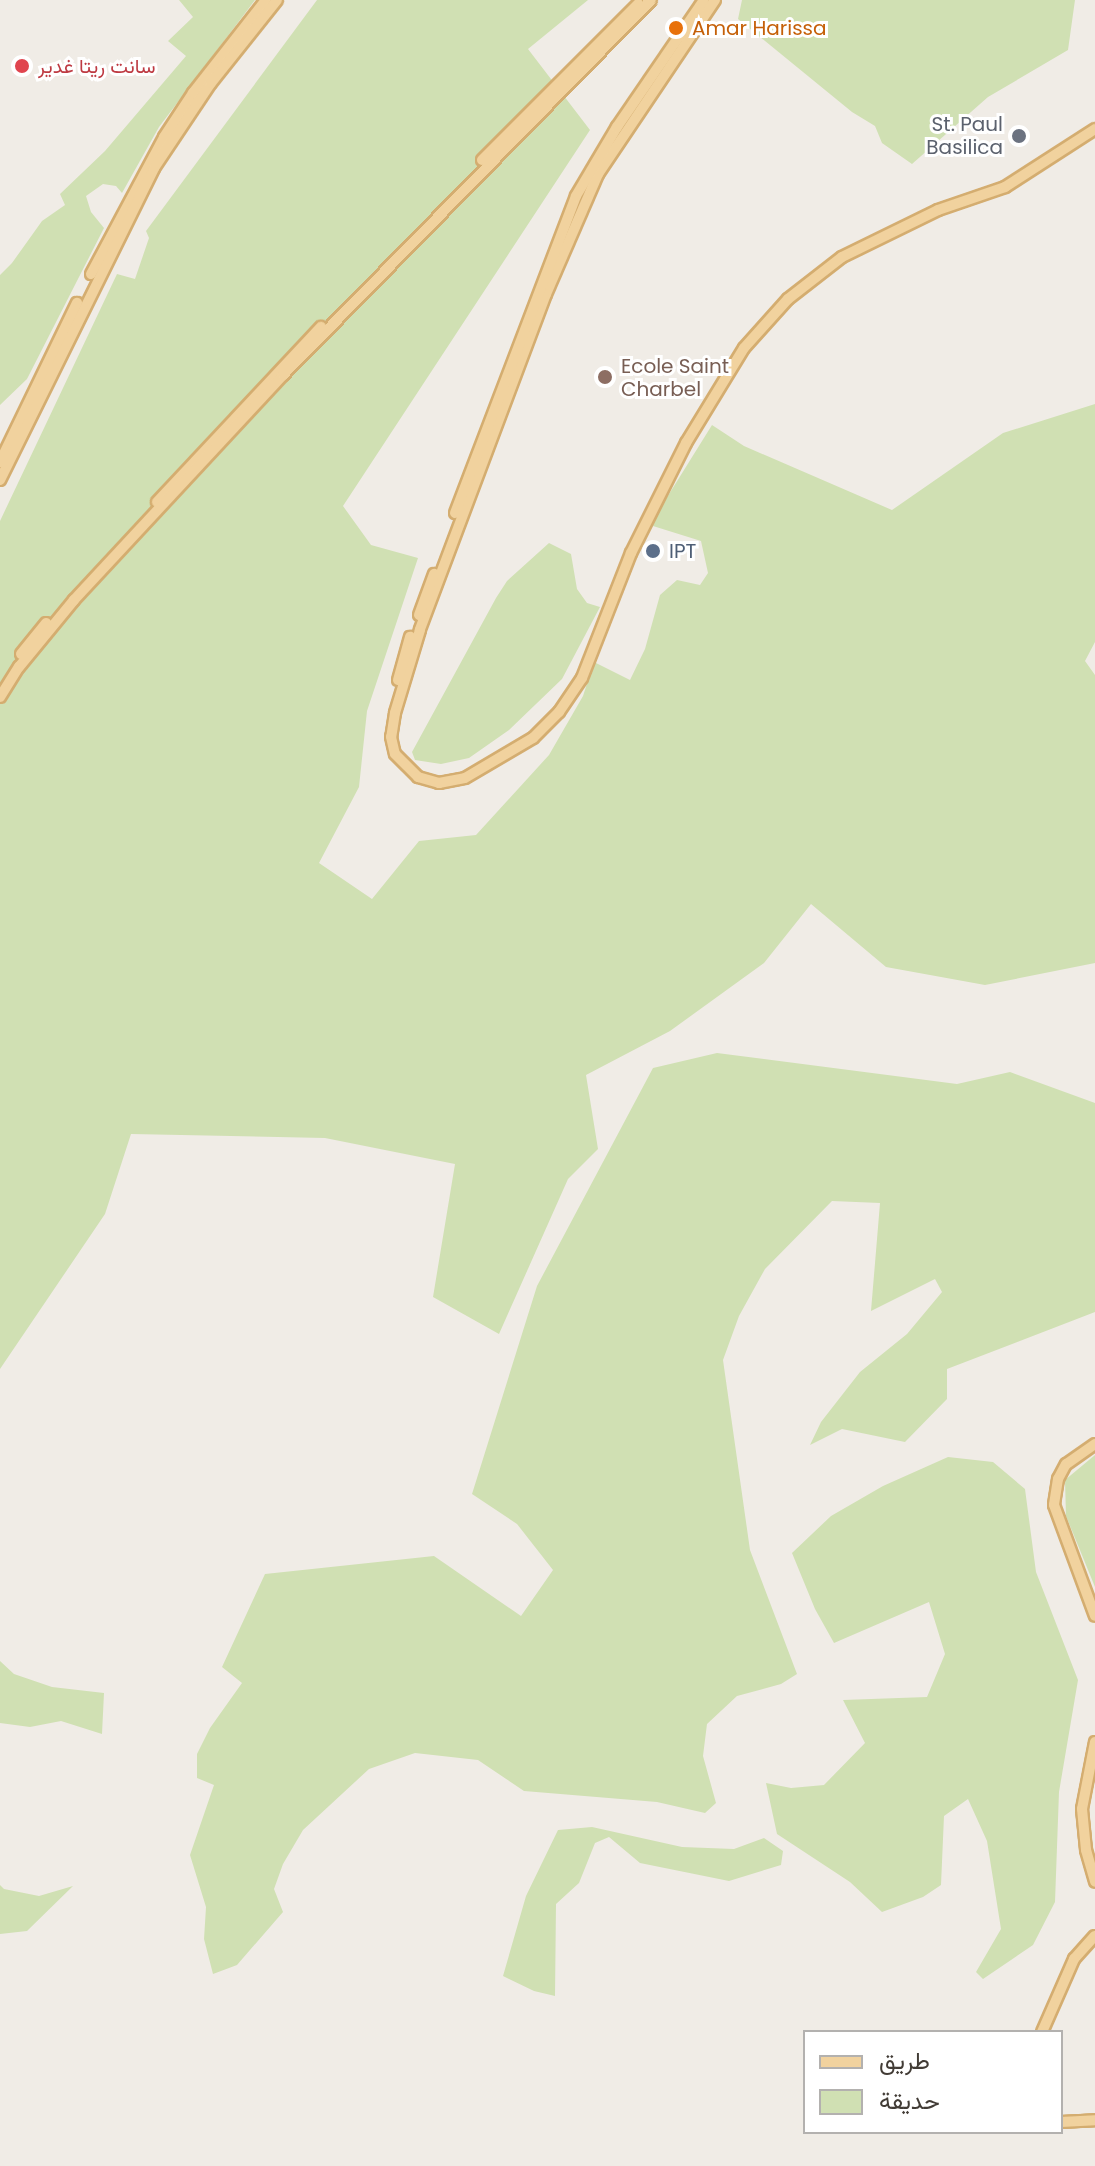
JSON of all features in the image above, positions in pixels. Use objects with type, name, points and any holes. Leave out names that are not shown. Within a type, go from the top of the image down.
[{"type":"main road","points":[[0,462],[144,170],[193,93],[266,0]]},
{"type":"main road","points":[[0,480],[154,168],[211,83],[277,0]]},
{"type":"main road","points":[[0,683],[31,640],[277,370],[642,0]]},
{"type":"main road","points":[[0,697],[19,667],[74,600],[283,375],[651,0]]},
{"type":"main road","points":[[704,0],[617,127],[576,196],[403,658],[386,727],[392,763],[420,786],[438,789],[466,784],[533,738],[570,697],[593,651],[629,558],[686,443],[727,373],[761,326],[810,279],[842,257],[938,210],[1005,187],[1094,127]]},
{"type":"main road","points":[[488,767],[459,780],[439,783],[418,777],[400,762],[393,745],[392,726],[410,659],[546,294],[585,199],[610,154],[715,0]]},
{"type":"main road","points":[[1095,1444],[1066,1464],[1058,1479],[1054,1505],[1095,1616]]},
{"type":"main road","points":[[1095,1742],[1082,1809],[1086,1850],[1095,1882]]},
{"type":"main road","points":[[1043,2030],[1074,1959],[1095,1936]]},
{"type":"main road","points":[[1063,2122],[1095,2120]]},
{"type":"green space","points":[[179,0],[255,0],[159,127],[122,193],[116,186],[103,184],[86,196],[91,212],[104,228],[27,379],[0,405],[0,275],[42,221],[65,205],[60,194],[105,151],[186,56],[168,41],[193,17]]},
{"type":"green space","points":[[317,0],[588,0],[528,49],[590,130],[343,506],[371,545],[418,558],[367,711],[359,787],[319,863],[372,899],[419,841],[476,835],[549,755],[583,696],[594,662],[630,680],[645,649],[660,595],[677,580],[700,585],[708,573],[701,541],[653,526],[656,515],[712,425],[744,446],[892,510],[1003,433],[1095,404],[1095,642],[1085,661],[1095,675],[1095,963],[985,985],[886,967],[811,904],[764,963],[670,1031],[586,1075],[598,1149],[568,1179],[499,1334],[433,1297],[455,1164],[325,1138],[131,1134],[105,1214],[0,1369],[0,521],[117,274],[135,279],[149,238],[146,231]]},
{"type":"green space","points":[[742,0],[1075,0],[1068,50],[988,97],[912,164],[882,143],[875,126],[852,112],[738,19]]},
{"type":"green space","points":[[549,543],[571,554],[577,589],[587,603],[600,607],[562,679],[509,730],[469,758],[441,764],[415,760],[412,752],[496,598],[507,581]]},
{"type":"green space","points":[[717,1053],[957,1084],[1010,1072],[1095,1103],[1095,1312],[947,1369],[947,1399],[905,1442],[842,1429],[810,1445],[821,1422],[860,1372],[907,1334],[942,1292],[935,1279],[871,1311],[880,1203],[832,1201],[765,1269],[739,1316],[723,1360],[750,1550],[797,1674],[781,1684],[737,1696],[707,1724],[703,1756],[716,1803],[705,1813],[657,1802],[524,1791],[478,1760],[415,1753],[369,1769],[303,1830],[283,1864],[274,1889],[283,1912],[237,1965],[213,1974],[204,1939],[206,1907],[190,1855],[214,1785],[197,1778],[197,1754],[210,1728],[242,1683],[222,1667],[265,1574],[434,1556],[521,1616],[553,1570],[517,1524],[472,1494],[537,1286],[653,1068]]},
{"type":"green space","points":[[1095,1455],[1095,1587],[1066,1516],[1065,1480]]},
{"type":"green space","points":[[948,1457],[993,1462],[1025,1489],[1036,1572],[1078,1680],[1059,1792],[1055,1902],[1033,1945],[983,1979],[976,1972],[1001,1929],[987,1841],[968,1799],[944,1816],[941,1885],[923,1897],[882,1912],[850,1882],[777,1834],[766,1783],[791,1788],[824,1785],[865,1743],[843,1700],[927,1697],[945,1654],[929,1602],[834,1643],[815,1609],[792,1553],[831,1516],[883,1486]]},
{"type":"green space","points":[[0,1661],[14,1674],[52,1687],[104,1693],[102,1734],[61,1721],[30,1727],[0,1723]]},
{"type":"green space","points":[[592,1827],[682,1847],[734,1849],[764,1838],[783,1851],[781,1865],[729,1881],[640,1863],[609,1837],[595,1843],[579,1883],[556,1904],[555,1996],[534,1991],[503,1976],[526,1896],[558,1830]]},
{"type":"green space","points":[[0,1885],[4,1889],[39,1896],[73,1886],[27,1931],[0,1934]]},
{"type":"place","name":"Amar Harissa","points":[[676,28]]},
{"type":"place","name":"سانت ريتا غدير","points":[[22,66]]},
{"type":"place","name":"St. Paul Basilica","points":[[1019,136]]},
{"type":"place","name":"Ecole Saint Charbel","points":[[605,377]]},
{"type":"place","name":"IPT","points":[[653,551]]}]
